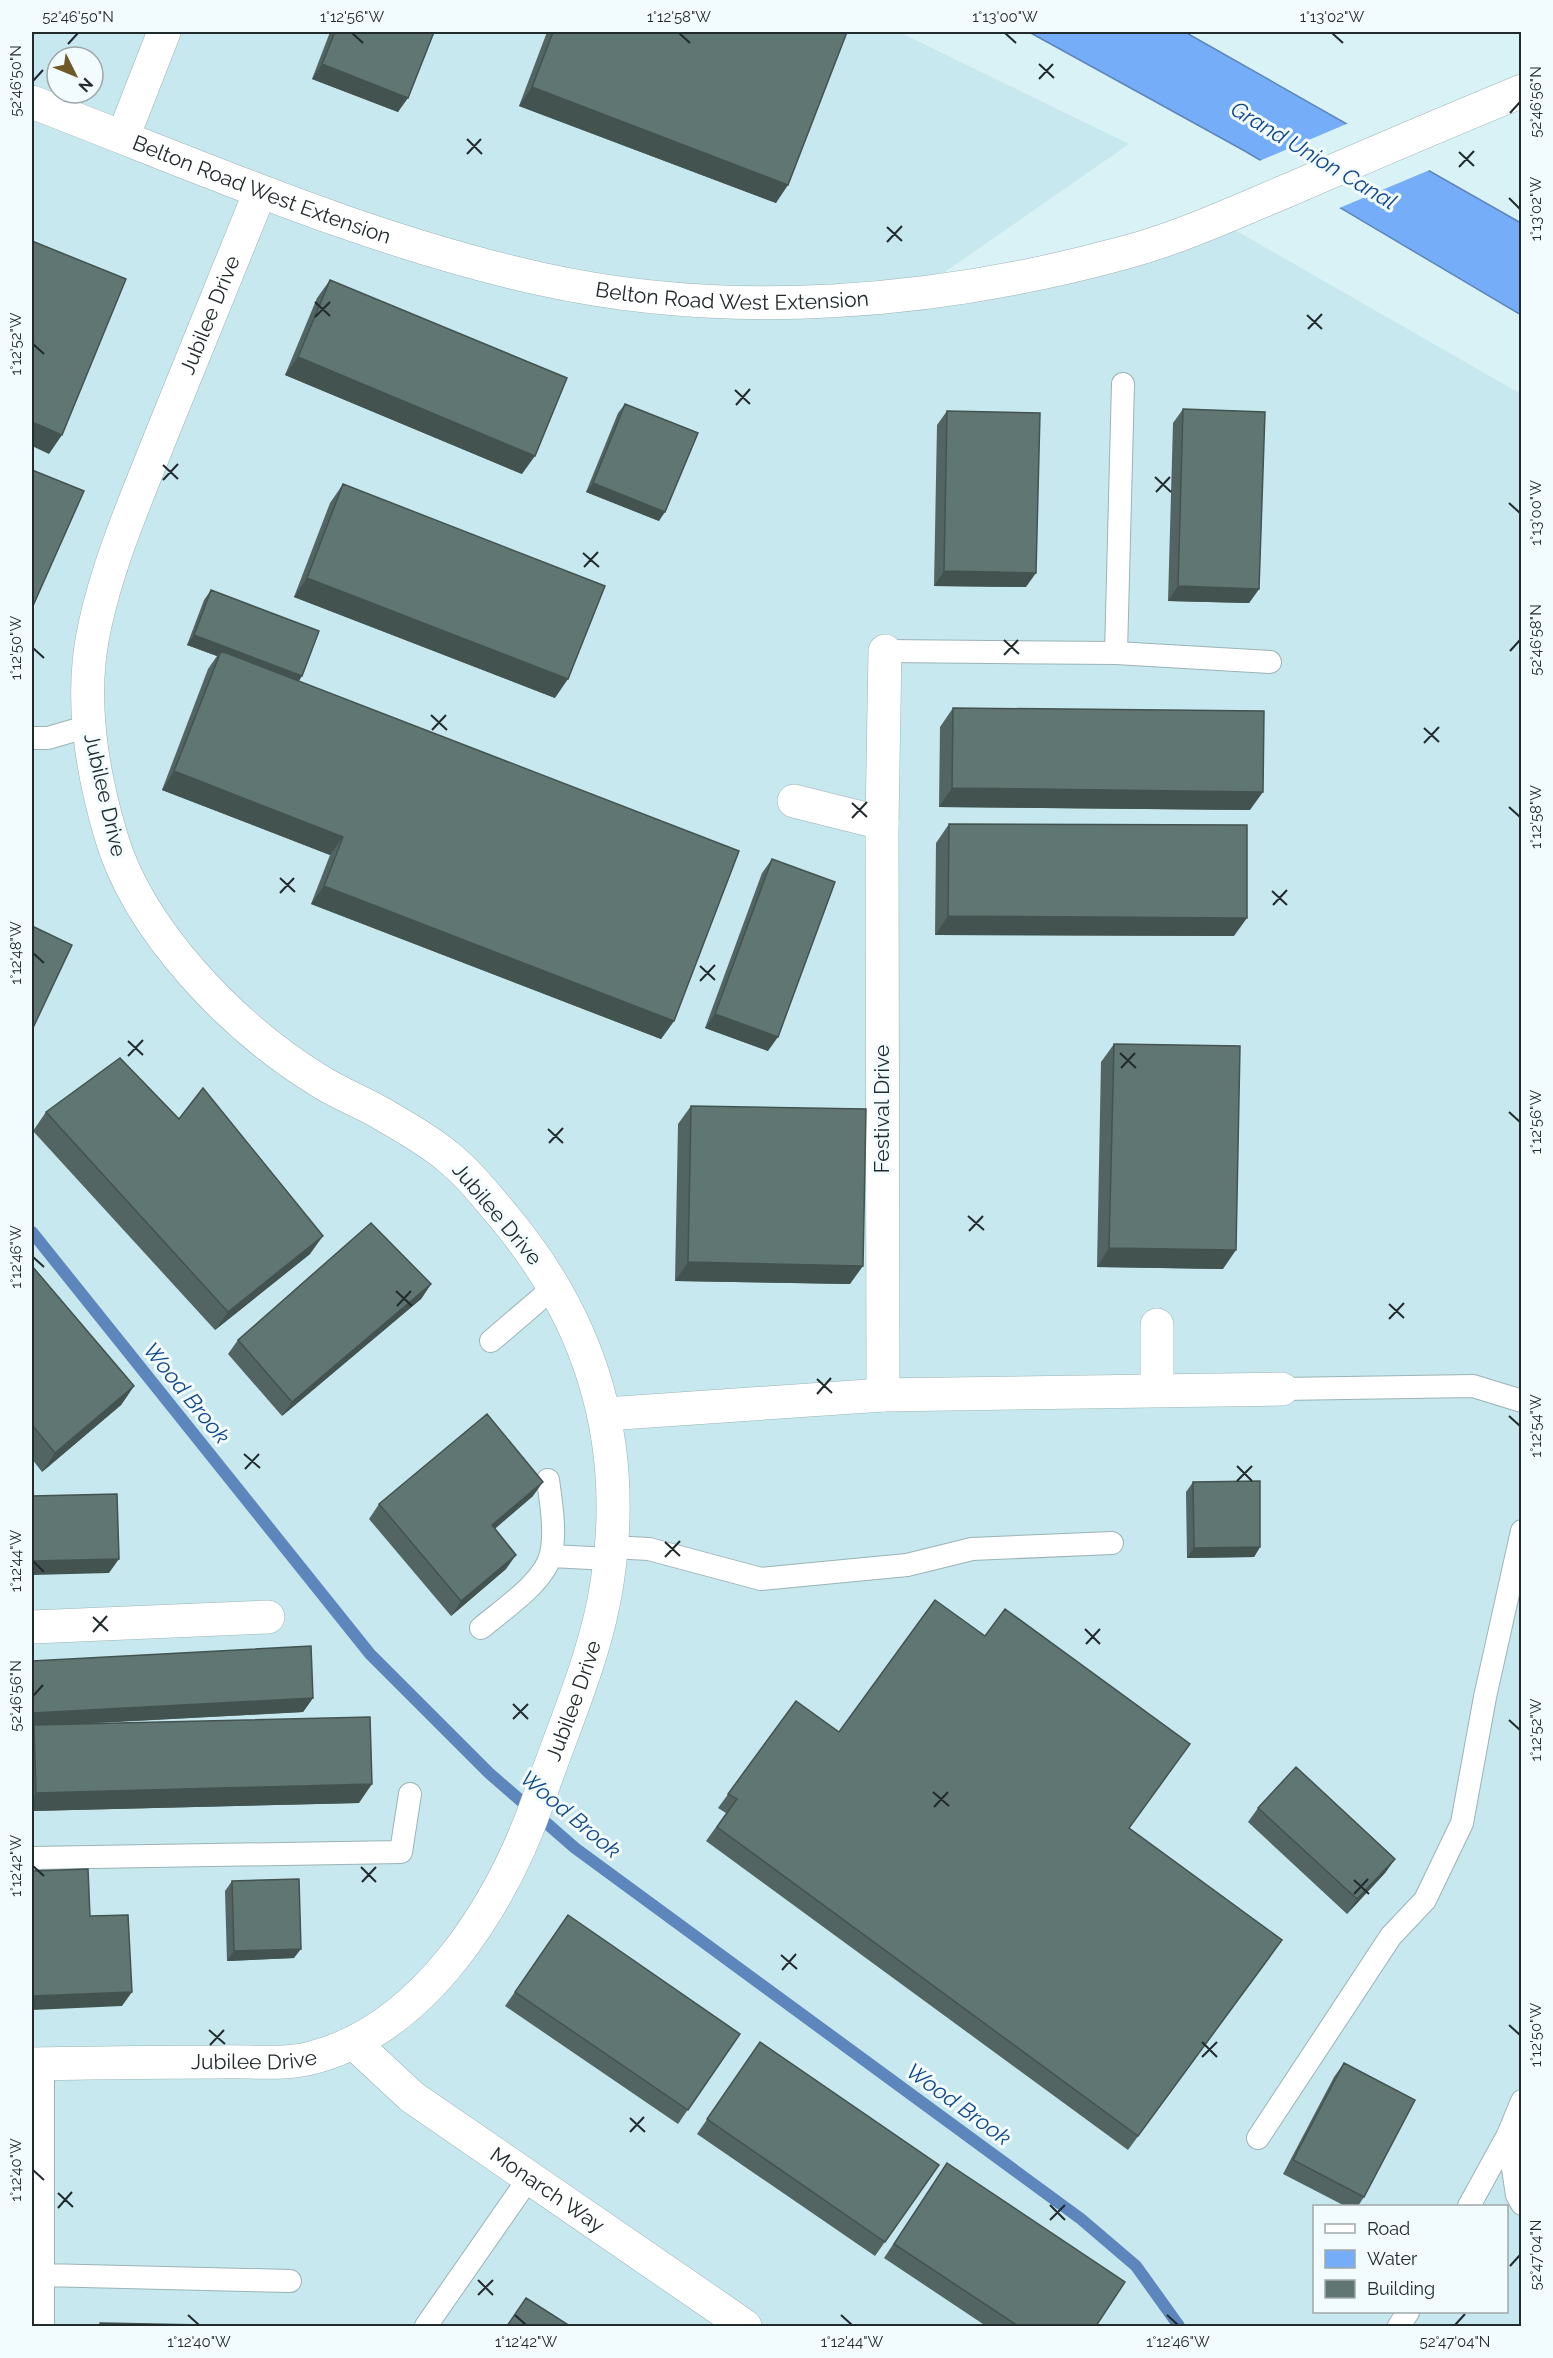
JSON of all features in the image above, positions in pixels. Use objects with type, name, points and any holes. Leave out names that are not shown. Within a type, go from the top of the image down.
[{"type":"street","points":[[123,137],[164,32]]},
{"type":"street","name":"Belton Road West Extension","points":[[32,102],[260,192],[380,233],[543,280],[624,294],[708,301],[804,302],[915,293],[1001,281],[1125,253],[1229,215],[1521,92]]},
{"type":"street","name":"Jubilee Drive","points":[[38,2064],[302,2061],[355,2044],[388,2024],[418,1997],[486,1914],[523,1843],[586,1669],[607,1587],[611,1553],[612,1478],[606,1414],[591,1364],[571,1316],[554,1287],[511,1224],[449,1157],[376,1110],[323,1084],[282,1056],[210,993],[153,921],[127,878],[112,839],[88,726],[88,683],[94,628],[112,566],[141,486],[260,192]]},
{"type":"street","name":"Festival Drive","points":[[883,1395],[882,823],[885,651]]},
{"type":"street","points":[[794,801],[882,823]]},
{"type":"street","points":[[1157,1325],[1158,1389]]},
{"type":"street","points":[[606,1414],[883,1395],[1158,1389],[1282,1389]]},
{"type":"street","points":[[32,1627],[268,1617]]},
{"type":"street","name":"Monarch Way","points":[[355,2044],[412,2097],[745,2326]]},
{"type":"lane","points":[[1116,653],[1123,384]]},
{"type":"lane","points":[[885,651],[1116,653],[1270,662]]},
{"type":"lane","points":[[32,738],[48,738],[88,726]]},
{"type":"lane","points":[[491,1341],[554,1287]]},
{"type":"lane","points":[[1282,1389],[1473,1386],[1521,1401]]},
{"type":"lane","points":[[481,1628],[532,1585],[551,1556],[551,1504],[548,1480]]},
{"type":"lane","points":[[1258,2138],[1391,1936],[1425,1900],[1462,1823],[1485,1697],[1521,1531]]},
{"type":"lane","points":[[551,1556],[649,1549],[760,1579],[907,1565],[972,1549],[1112,1543]]},
{"type":"lane","points":[[32,1858],[401,1852],[410,1794]]},
{"type":"lane","points":[[38,2064],[43,2326]]},
{"type":"lane","points":[[1470,2205],[1508,2135],[1521,2101]]},
{"type":"lane","points":[[1508,2135],[1517,2195],[1521,2204]]},
{"type":"lane","points":[[426,2326],[529,2178]]},
{"type":"lane","points":[[43,2275],[290,2281]]},
{"type":"lane","points":[[1399,2326],[1407,2313]]},
{"type":"shaded area","points":[[32,32],[899,32],[1129,144],[916,292],[1233,229],[1521,394],[1521,2326],[32,2326]]},
{"type":"water","name":"Grand Union Canal","points":[[1029,32],[1185,32],[1521,223],[1521,315],[1243,150]]},
{"type":"pier","points":[[1351,122],[1432,169],[1337,209],[1257,162]]},
{"type":"building","points":[[335,32],[434,32],[408,98],[322,64]]},
{"type":"building","points":[[553,32],[847,32],[788,185],[532,87]]},
{"type":"building","points":[[32,241],[126,279],[62,435],[32,422]]},
{"type":"building","points":[[330,280],[567,378],[535,456],[298,357]]},
{"type":"building","points":[[625,404],[698,433],[665,512],[593,483]]},
{"type":"building","points":[[1183,409],[1265,412],[1259,589],[1178,586]]},
{"type":"building","points":[[947,411],[1040,413],[1036,573],[944,571]]},
{"type":"building","points":[[32,470],[84,491],[32,608]]},
{"type":"building","points":[[343,484],[605,586],[568,679],[307,578]]},
{"type":"building","points":[[211,590],[319,631],[302,676],[194,635]]},
{"type":"building","points":[[221,651],[739,851],[674,1021],[324,886],[343,837],[174,771]]},
{"type":"building","points":[[953,708],[1264,711],[1263,792],[952,788]]},
{"type":"building","points":[[949,824],[1247,825],[1247,918],[948,916]]},
{"type":"building","points":[[772,859],[835,882],[778,1037],[715,1014]]},
{"type":"building","points":[[32,926],[72,945],[32,1030]]},
{"type":"building","points":[[1114,1044],[1240,1046],[1236,1250],[1109,1248]]},
{"type":"building","points":[[120,1058],[179,1119],[203,1088],[323,1236],[228,1312],[46,1112]]},
{"type":"building","points":[[691,1106],[866,1109],[863,1266],[688,1262]]},
{"type":"building","points":[[371,1223],[431,1284],[292,1402],[238,1340]]},
{"type":"building","points":[[32,1266],[134,1386],[55,1453],[32,1425]]},
{"type":"building","points":[[487,1414],[543,1482],[492,1525],[516,1555],[461,1601],[379,1504]]},
{"type":"building","points":[[1260,1481],[1260,1547],[1194,1548],[1193,1482]]},
{"type":"building","points":[[117,1494],[119,1559],[32,1561],[32,1496]]},
{"type":"building","points":[[935,1600],[985,1636],[1005,1609],[1190,1744],[1129,1828],[1282,1940],[1138,2136],[717,1827],[737,1799],[728,1794],[796,1701],[839,1732]]},
{"type":"building","points":[[311,1646],[313,1698],[32,1713],[32,1661]]},
{"type":"building","points":[[370,1717],[372,1784],[36,1793],[34,1725]]},
{"type":"building","points":[[1296,1767],[1395,1859],[1357,1899],[1258,1808]]},
{"type":"building","points":[[88,1869],[90,1916],[128,1915],[132,1992],[32,1996],[32,1871]]},
{"type":"building","points":[[299,1879],[301,1949],[234,1951],[232,1881]]},
{"type":"building","points":[[568,1915],[740,2034],[688,2110],[515,1992]]},
{"type":"building","points":[[760,2042],[939,2165],[885,2242],[707,2119]]},
{"type":"building","points":[[1344,2063],[1415,2100],[1364,2197],[1293,2160]]},
{"type":"building","points":[[947,2163],[1125,2282],[1096,2326],[1018,2326],[894,2244]]},
{"type":"building","points":[[526,2298],[570,2326],[507,2326]]},
{"type":"building","points":[[100,2323],[261,2326],[100,2326]]},
{"type":"waterway","name":"Wood Brook","points":[[32,1232],[370,1654],[489,1773],[575,1848],[1081,2219],[1136,2266],[1179,2326]]}]
